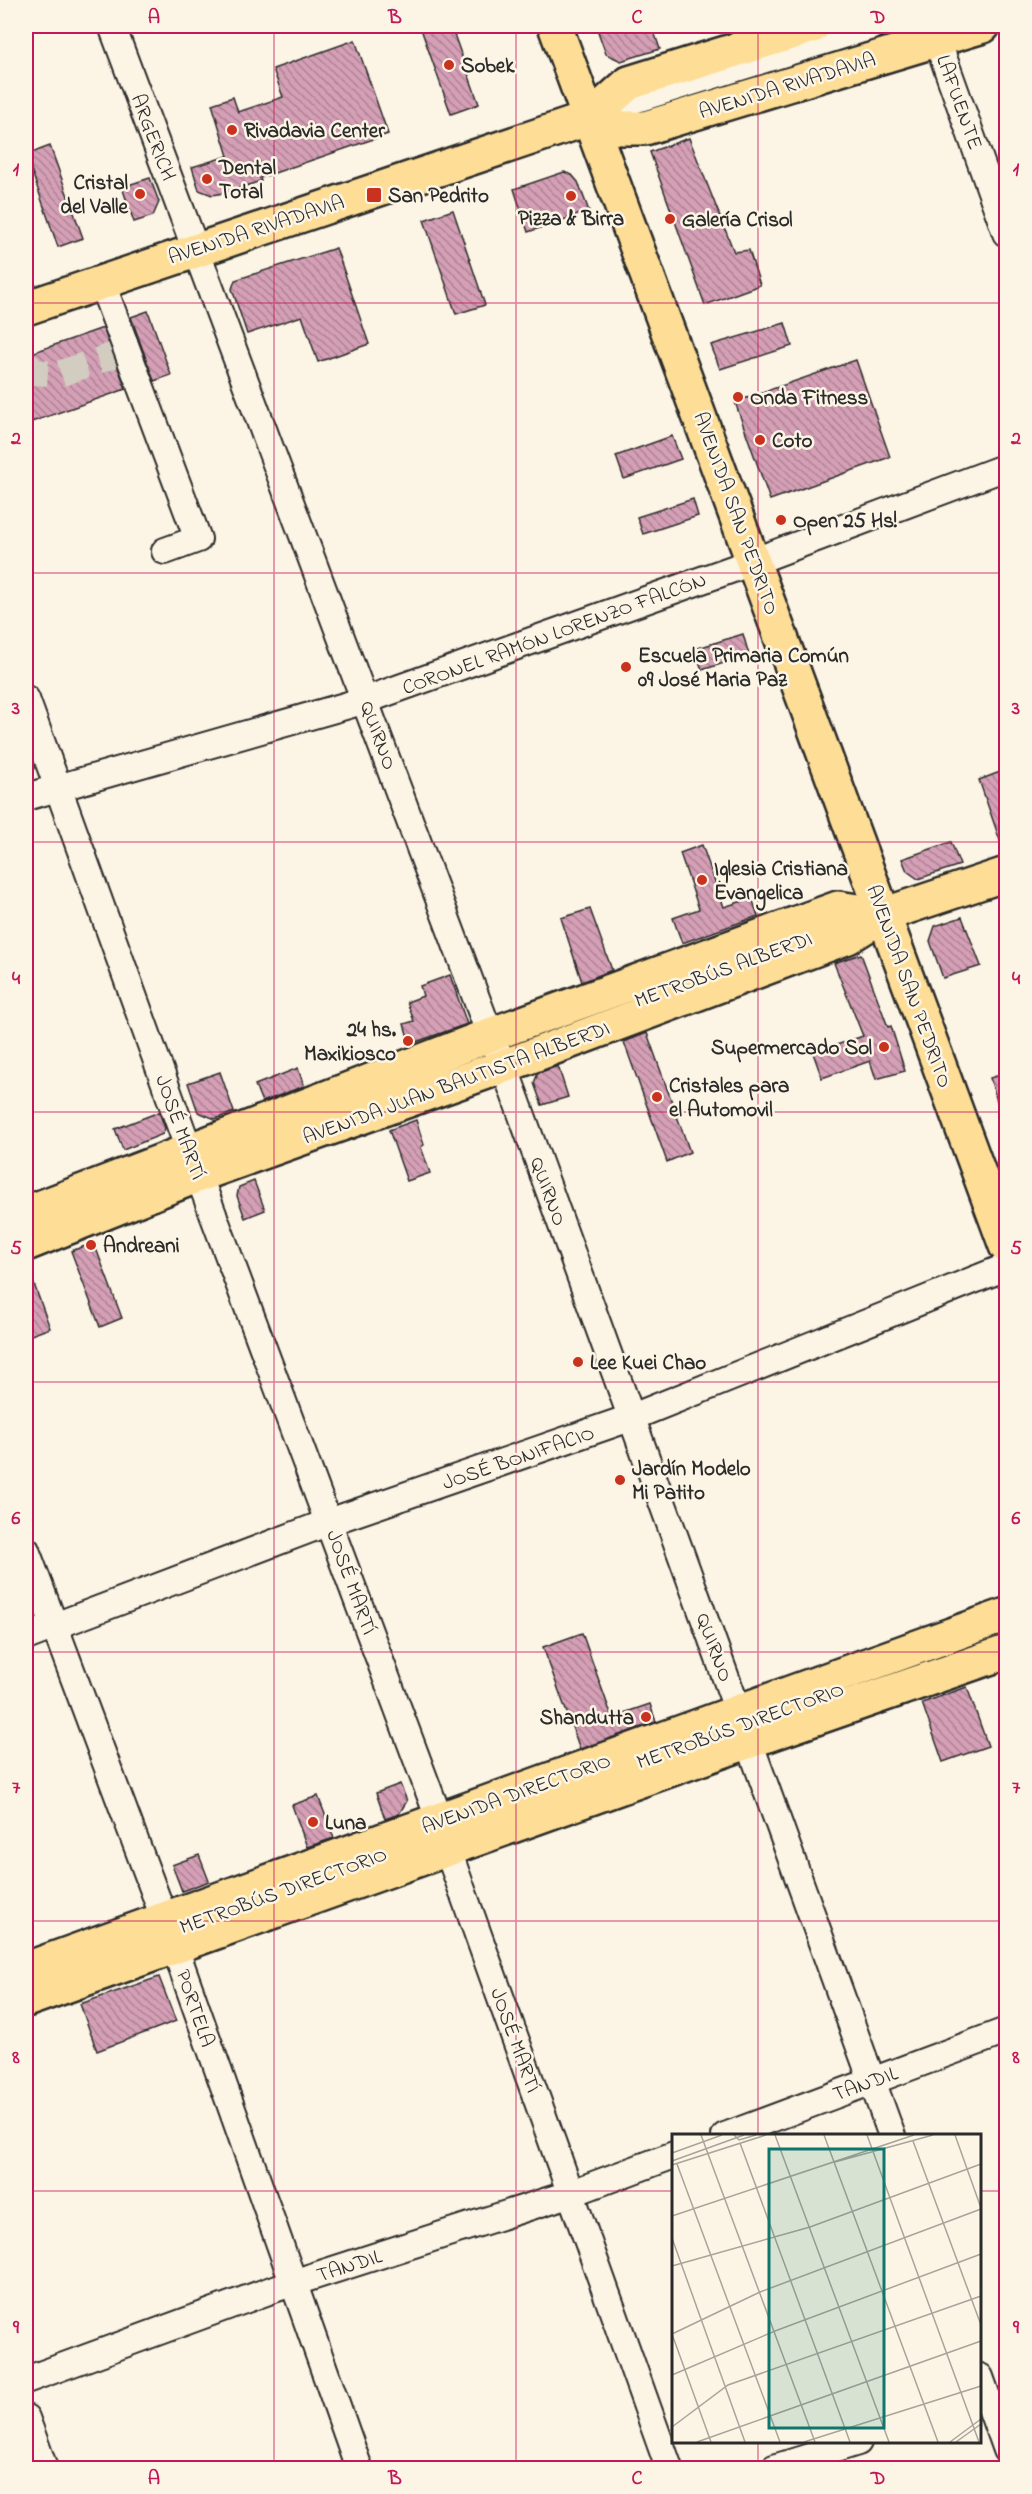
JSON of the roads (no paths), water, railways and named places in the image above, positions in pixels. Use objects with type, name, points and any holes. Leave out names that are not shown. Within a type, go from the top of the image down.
[{"type":"main road","name":"AVENIDA SAN PEDRITO","points":[[555,26],[755,561],[1006,1246]]},
{"type":"main road","name":"AVENIDA RIVADAVIA","points":[[26,308],[590,118],[630,82],[813,26]]},
{"type":"main road","name":"AVENIDA RIVADAVIA","points":[[590,118],[622,128],[645,128],[934,32],[983,26]]},
{"type":"main road","name":"AVENIDA JUAN BAUTISTA ALBERDI","points":[[26,1213],[194,1163],[497,1051],[848,937],[883,915],[1006,874]]},
{"type":"main road","name":"AVENIDA JUAN BAUTISTA ALBERDI","points":[[26,1244],[194,1163]]},
{"type":"main road","name":"AVENIDA DIRECTORIO","points":[[26,1969],[175,1926],[443,1834],[744,1726],[1006,1615]]},
{"type":"main road","name":"AVENIDA DIRECTORIO","points":[[744,1726],[1006,1652]]},
{"type":"main road","name":"AVENIDA DIRECTORIO","points":[[26,2000],[175,1926]]},
{"type":"street","name":"ARGERICH","points":[[112,26],[197,249]]},
{"type":"street","points":[[590,118],[633,100],[872,26]]},
{"type":"street","name":"LAFUENTE","points":[[934,32],[1006,233]]},
{"type":"street","name":"QUIRNO","points":[[197,249],[497,1051],[891,2134]]},
{"type":"street","points":[[101,281],[122,352],[198,539],[165,551]]},
{"type":"street","name":"CORONEL RAMÓN LORENZO FALCÓN","points":[[26,797],[366,700],[755,561],[1006,467]]},
{"type":"street","name":"JOSÉ MARTÍ","points":[[26,699],[194,1163],[443,1834],[669,2469]]},
{"type":"street","points":[[26,1230],[194,1163]]},
{"type":"street","name":"JOSÉ BONIFACIO","points":[[26,1637],[329,1522],[630,1418],[1006,1267]]},
{"type":"street","name":"PORTELA","points":[[26,1550],[53,1625],[175,1926],[292,2283],[359,2469]]},
{"type":"street","name":"METROBÚS DIRECTORIO","points":[[744,1726],[1006,1629]]},
{"type":"street","name":"METROBÚS DIRECTORIO","points":[[26,1983],[175,1926]]},
{"type":"street","name":"TANDIL","points":[[730,2134],[1006,2031]]},
{"type":"street","name":"TANDIL","points":[[26,2380],[292,2283],[572,2193],[672,2156]]},
{"type":"street","points":[[988,2393],[1006,2450]]},
{"type":"street","points":[[26,2418],[44,2469]]},
{"type":"street","points":[[774,2469],[855,2443]]},
{"type":"tunnel","points":[[26,363],[34,372],[59,374],[117,354]]},
{"type":"place","name":"Sobek","points":[[449,65]]},
{"type":"place","name":"Rivadavia Center","points":[[232,130]]},
{"type":"place","name":"Dental Total","points":[[207,179]]},
{"type":"place","name":"Cristal del Valle","points":[[140,194]]},
{"type":"place","name":"San Pedrito","points":[[374,195]]},
{"type":"place","name":"Pizza & Birra","points":[[571,196]]},
{"type":"place","name":"Galería Crisol","points":[[670,219]]},
{"type":"place","name":"Onda Fitness","points":[[738,397]]},
{"type":"place","name":"Coto","points":[[760,440]]},
{"type":"place","name":"Open 25 Hs!","points":[[781,520]]},
{"type":"place","name":"Escuela Primaria Común 09 José Maria Paz","points":[[626,667]]},
{"type":"place","name":"Iglesia Cristiana Evangelica","points":[[702,880]]},
{"type":"place","name":"24 hs. Maxikiosco","points":[[408,1041]]},
{"type":"place","name":"Supermercado Sol","points":[[884,1047]]},
{"type":"place","name":"Cristales para el Automovil","points":[[657,1097]]},
{"type":"place","name":"Andreani","points":[[91,1245]]},
{"type":"place","name":"Lee Kuei Chao","points":[[578,1362]]},
{"type":"place","name":"Jardín Modelo Mi Patito","points":[[620,1480]]},
{"type":"place","name":"Shandutta","points":[[646,1717]]},
{"type":"place","name":"Luna","points":[[313,1822]]}]
